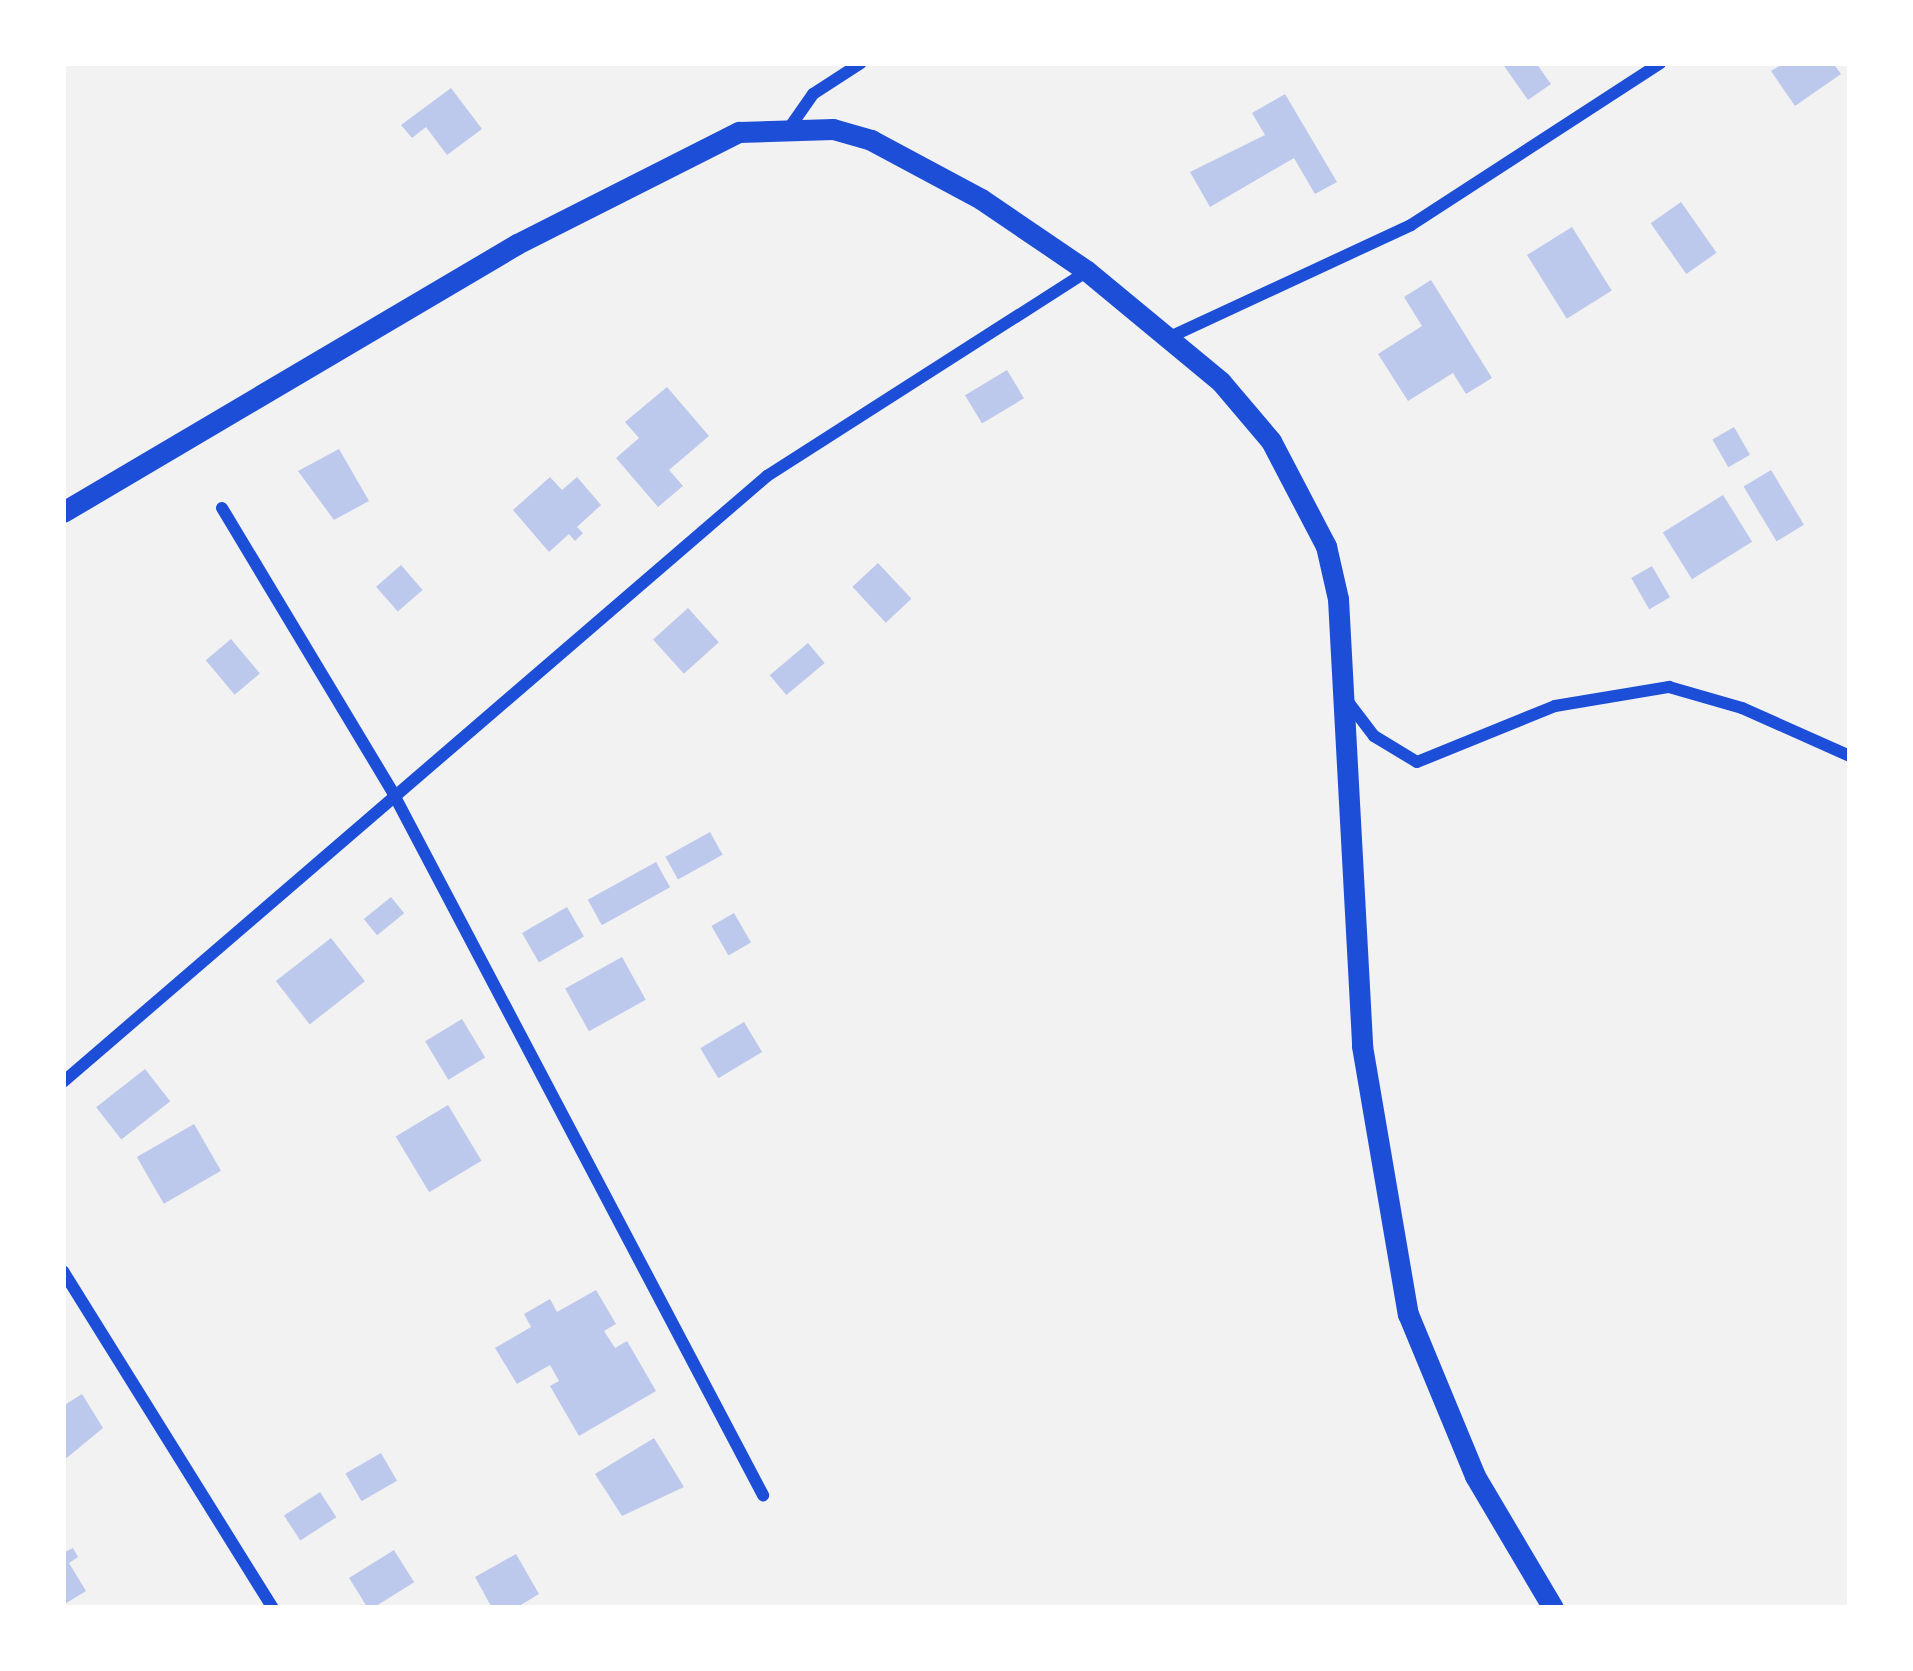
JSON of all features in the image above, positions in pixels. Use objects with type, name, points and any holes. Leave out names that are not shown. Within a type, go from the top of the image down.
[{"type":"street","points":[[790,128],[813,94],[861,63]]},
{"type":"street","points":[[1170,337],[1412,225],[1660,63]]},
{"type":"street","points":[[63,512],[537,233],[739,132],[790,128],[871,140],[981,199],[1087,271],[1221,382],[1303,491],[1338,599],[1362,1046],[1408,1314],[1474,1476],[1553,1608]]},
{"type":"street","points":[[63,1082],[766,476],[1087,271]]},
{"type":"street","points":[[222,508],[393,793],[764,1495]]},
{"type":"street","points":[[1344,697],[1373,736],[1417,762],[1555,706],[1669,687],[1742,708],[1850,756]]},
{"type":"street","points":[[63,1271],[273,1608]]},
{"type":"building","points":[[1502,63],[1536,63],[1551,84],[1528,100]]},
{"type":"building","points":[[1784,63],[1833,63],[1841,74],[1795,106],[1771,71]]},
{"type":"building","points":[[451,88],[482,129],[447,155],[426,127],[412,138],[401,125]]},
{"type":"building","points":[[1285,94],[1337,182],[1315,194],[1294,158],[1210,207],[1190,172],[1265,135],[1252,113]]},
{"type":"building","points":[[1681,202],[1717,253],[1686,274],[1651,223]]},
{"type":"building","points":[[1572,227],[1612,291],[1567,319],[1527,255]]},
{"type":"building","points":[[1431,280],[1492,378],[1466,394],[1453,373],[1408,401],[1378,354],[1422,326],[1404,297]]},
{"type":"building","points":[[1007,370],[1024,398],[982,424],[965,395]]},
{"type":"building","points":[[667,387],[709,436],[669,470],[683,486],[658,507],[616,458],[639,438],[625,422]]},
{"type":"building","points":[[1734,427],[1750,455],[1728,467],[1712,440]]},
{"type":"building","points":[[339,449],[369,501],[334,520],[298,471]]},
{"type":"building","points":[[1771,470],[1804,525],[1777,541],[1744,486]]},
{"type":"building","points":[[550,477],[562,490],[577,477],[601,505],[577,527],[583,533],[575,541],[569,534],[549,552],[513,510]]},
{"type":"building","points":[[1723,495],[1752,542],[1692,579],[1663,533]]},
{"type":"building","points":[[878,563],[911,599],[886,623],[852,587]]},
{"type":"building","points":[[401,565],[423,590],[398,612],[376,587]]},
{"type":"building","points":[[1652,566],[1670,597],[1649,609],[1631,578]]},
{"type":"building","points":[[688,608],[719,642],[684,674],[653,639]]},
{"type":"building","points":[[231,639],[260,673],[235,695],[206,660]]},
{"type":"building","points":[[808,643],[825,663],[786,695],[770,675]]},
{"type":"building","points":[[710,832],[723,855],[678,879],[665,857]]},
{"type":"building","points":[[656,862],[670,887],[602,925],[588,900]]},
{"type":"building","points":[[391,897],[404,913],[377,935],[364,919]]},
{"type":"building","points":[[567,907],[584,936],[539,962],[522,933]]},
{"type":"building","points":[[734,913],[751,942],[728,955],[711,926]]},
{"type":"building","points":[[331,938],[365,981],[310,1024],[276,981]]},
{"type":"building","points":[[622,957],[646,1000],[589,1031],[565,989]]},
{"type":"building","points":[[462,1019],[485,1058],[448,1080],[425,1041]]},
{"type":"building","points":[[744,1022],[762,1052],[718,1078],[700,1048]]},
{"type":"building","points":[[145,1069],[170,1101],[121,1139],[96,1107]]},
{"type":"building","points":[[448,1105],[481,1161],[429,1192],[396,1136]]},
{"type":"building","points":[[194,1124],[221,1171],[164,1204],[137,1157]]},
{"type":"building","points":[[596,1290],[616,1324],[604,1331],[615,1348],[627,1341],[656,1391],[579,1436],[550,1386],[559,1381],[550,1365],[517,1384],[495,1348],[531,1327],[524,1314],[550,1299],[557,1312]]},
{"type":"building","points":[[82,1394],[103,1428],[63,1461],[63,1406]]},
{"type":"building","points":[[654,1438],[684,1487],[622,1516],[595,1474]]},
{"type":"building","points":[[381,1453],[397,1481],[361,1501],[345,1474]]},
{"type":"building","points":[[320,1492],[336,1517],[300,1541],[284,1515]]},
{"type":"building","points":[[73,1548],[78,1557],[69,1563],[86,1591],[63,1605],[63,1553]]},
{"type":"building","points":[[394,1550],[414,1582],[368,1608],[349,1578]]},
{"type":"building","points":[[516,1554],[539,1594],[516,1608],[492,1608],[475,1577]]}]
